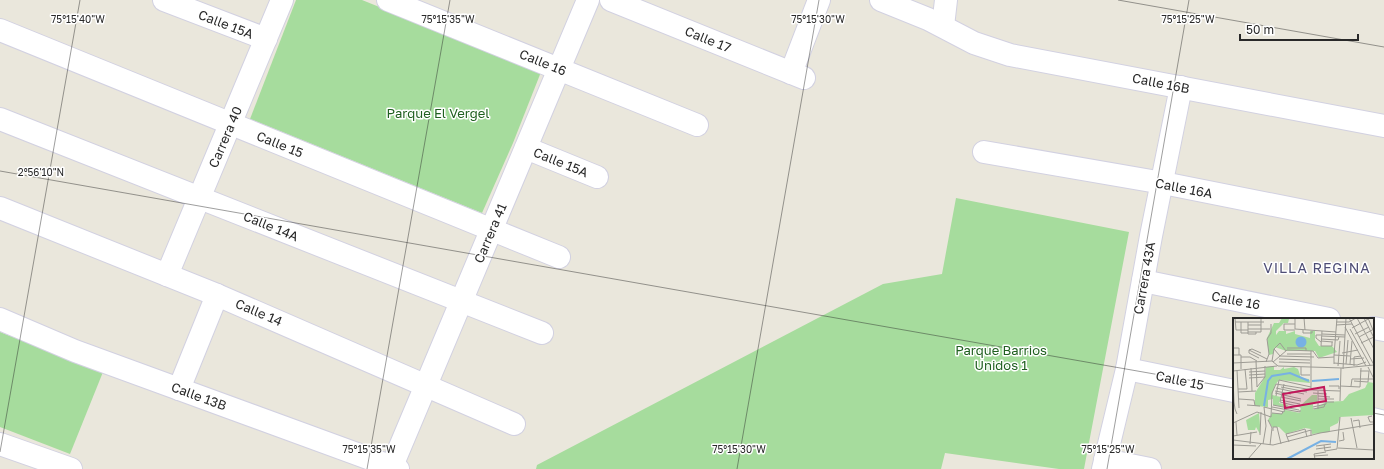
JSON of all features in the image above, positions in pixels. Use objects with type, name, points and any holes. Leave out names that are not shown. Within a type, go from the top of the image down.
[{"type":"street","name":"Calle 15A","points":[[164,0],[266,39]]},
{"type":"street","name":"Carrera 40","points":[[167,275],[282,0]]},
{"type":"street","name":"Calle 16","points":[[388,0],[697,125]]},
{"type":"street","name":"Carrera 41","points":[[395,467],[426,385],[588,0]]},
{"type":"street","name":"Calle 17","points":[[611,0],[798,75],[820,0]]},
{"type":"street","name":"Calle 16B","points":[[881,0],[943,26],[974,43],[1010,55],[1384,126]]},
{"type":"street","points":[[943,26],[946,0]]},
{"type":"street","name":"Calle 15","points":[[0,30],[559,258]]},
{"type":"street","name":"Carrera 43A","points":[[1104,465],[1127,369],[1181,87]]},
{"type":"street","name":"Calle 14A","points":[[0,119],[542,333]]},
{"type":"street","name":"Calle 15A","points":[[526,148],[597,177]]},
{"type":"street","name":"Calle 16A","points":[[984,152],[1163,183],[1384,227]]},
{"type":"street","name":"Calle 14","points":[[0,208],[217,295],[514,424]]},
{"type":"street","name":"Calle 16","points":[[1143,281],[1324,318]]},
{"type":"street","points":[[179,389],[217,295]]},
{"type":"street","name":"Calle 13B","points":[[0,320],[75,351],[395,467]]},
{"type":"street","points":[[1374,328],[1384,330]]},
{"type":"street","name":"Calle 15","points":[[1127,369],[1233,391]]},
{"type":"street","points":[[1374,420],[1384,422]]},
{"type":"street","points":[[0,444],[71,469]]},
{"type":"street","points":[[1104,465],[1150,469]]},
{"type":"green space","name":"Parque El Vergel","points":[[296,0],[362,0],[541,72],[513,143],[482,213],[250,119]]},
{"type":"green space","name":"Parque Barrios Unidos 1","points":[[956,198],[1129,232],[1084,469],[1059,469],[945,453],[941,469],[536,469],[537,465],[883,284],[942,274]]},
{"type":"green space","points":[[0,332],[103,372],[70,454],[0,427]]},
{"type":"district","name":"VILLA REGINA","points":[[1317,268]]}]
